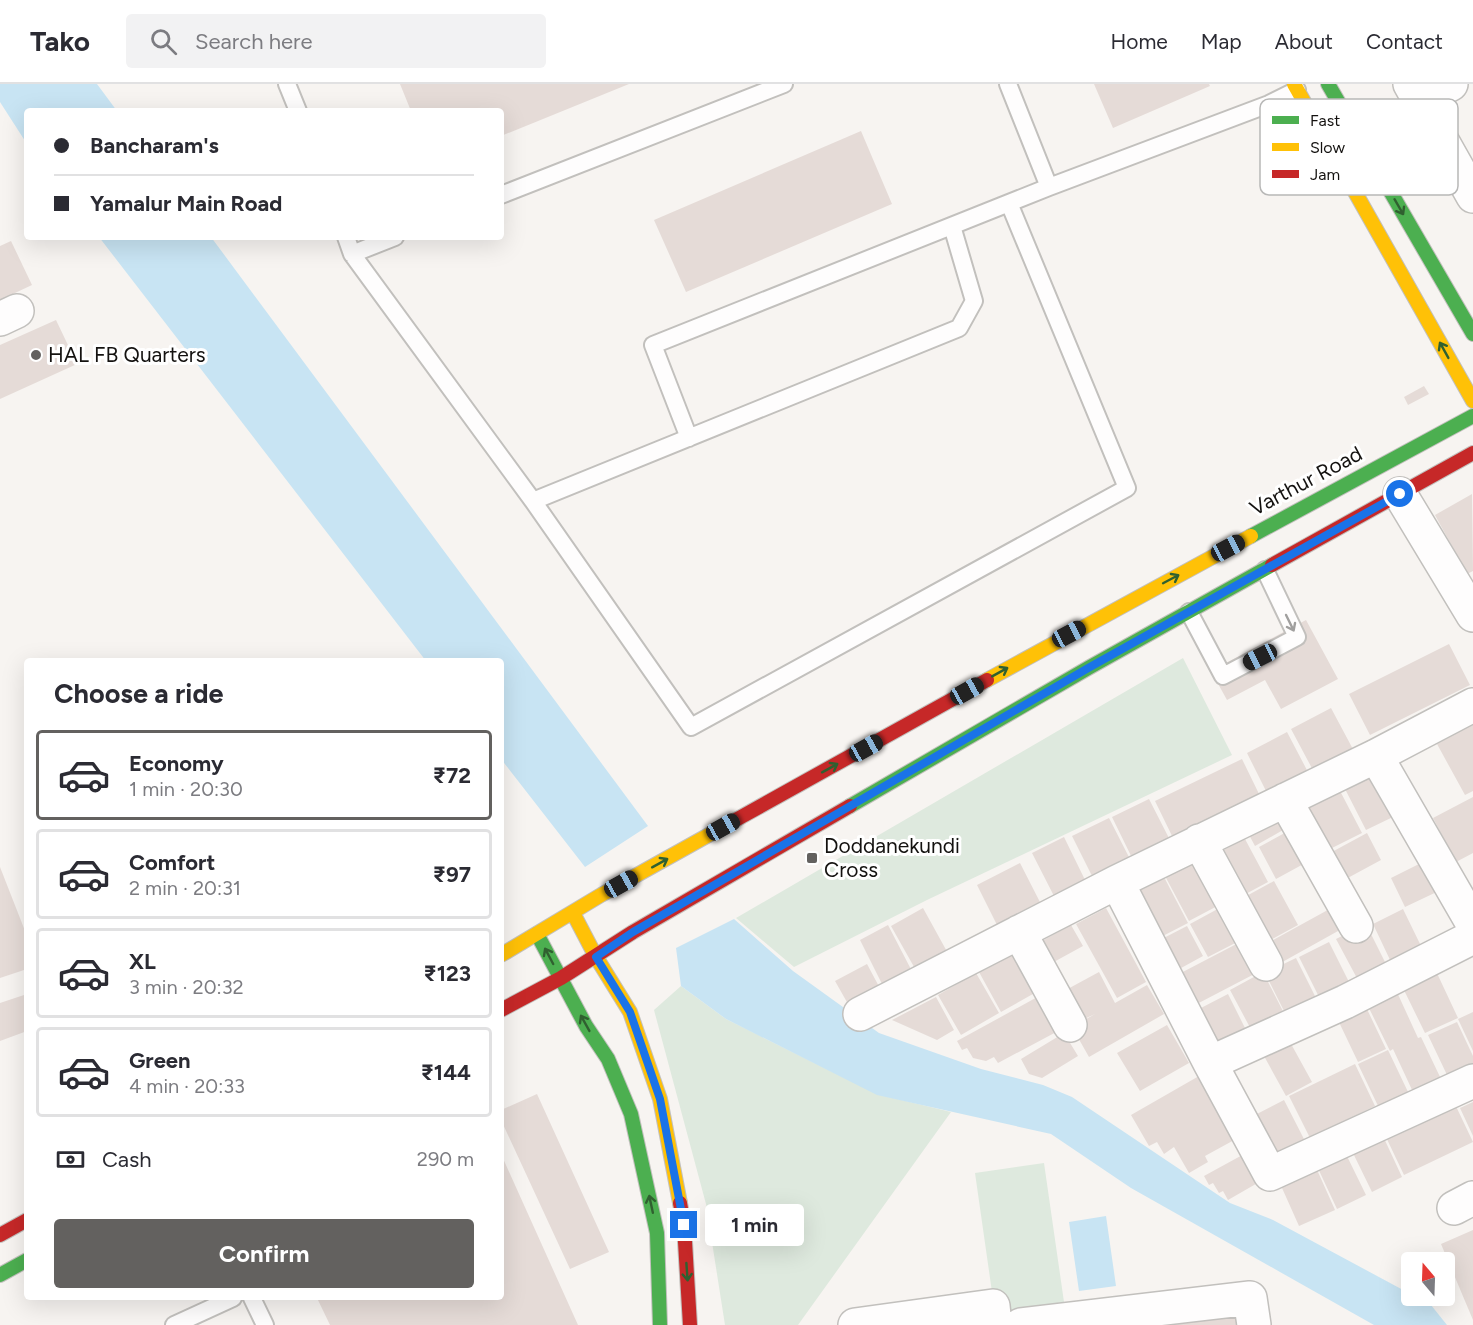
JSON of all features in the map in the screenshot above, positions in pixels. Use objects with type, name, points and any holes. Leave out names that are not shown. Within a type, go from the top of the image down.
[{"type":"main road","points":[[1328,84],[1337,99]]},
{"type":"main road","points":[[1356,195],[1473,402]]},
{"type":"main road","points":[[1392,195],[1473,334]]},
{"type":"main road","name":"Varthur Road","points":[[504,952],[1069,634],[1473,416]]},
{"type":"main road","points":[[504,1008],[561,978],[633,932],[1090,667],[1473,453]]},
{"type":"main road","points":[[573,913],[596,957],[630,1012],[660,1099],[684,1225],[690,1325]]},
{"type":"main road","points":[[537,934],[586,1026],[608,1059],[631,1114],[657,1233],[660,1325]]},
{"type":"main road","points":[[0,1235],[24,1222]]},
{"type":"street","points":[[1415,93],[1451,84]]},
{"type":"street","points":[[1458,169],[1473,196]]},
{"type":"street","points":[[1400,494],[1473,615]]},
{"type":"street","points":[[860,1014],[1117,882],[1376,756],[1473,705]]},
{"type":"street","points":[[1376,756],[1462,879],[1473,924]]},
{"type":"street","points":[[1286,800],[1356,926]]},
{"type":"street","points":[[1199,841],[1266,964]]},
{"type":"street","points":[[1117,882],[1210,1063],[1270,1173],[1473,1081]]},
{"type":"street","points":[[1019,932],[1070,1025]]},
{"type":"street","points":[[1210,1063],[1345,1002],[1473,937]]},
{"type":"street","points":[[1021,1325],[1250,1298],[1254,1325]]},
{"type":"street","points":[[855,1325],[993,1306],[995,1325]]},
{"type":"lane","points":[[287,84],[297,108]]},
{"type":"lane","points":[[504,194],[784,84]]},
{"type":"lane","points":[[1008,84],[1049,187]]},
{"type":"lane","points":[[1277,99],[1295,87]]},
{"type":"lane","points":[[689,438],[653,345],[1049,187],[1260,107]]},
{"type":"lane","points":[[347,240],[352,254],[533,501],[692,727],[1127,488],[1009,203]]},
{"type":"lane","points":[[533,501],[959,328],[974,301],[952,226]]},
{"type":"lane","points":[[352,254],[387,240]]},
{"type":"lane","points":[[1189,612],[1223,676],[1297,638],[1265,570]]},
{"type":"lane","points":[[174,1325],[229,1300]]},
{"type":"lane","points":[[253,1300],[265,1325]]},
{"type":"shaded area","points":[[1183,658],[1232,755],[927,900],[794,967],[736,918]]},
{"type":"shaded area","points":[[681,986],[726,1019],[877,1094],[951,1112],[798,1325],[725,1325],[706,1204],[654,1010]]},
{"type":"shaded area","points":[[1044,1163],[1064,1302],[995,1313],[975,1173]]},
{"type":"water","points":[[0,84],[97,84],[115,108],[24,108],[24,139],[0,102]]},
{"type":"water","points":[[101,240],[213,240],[648,826],[585,867],[504,763],[504,658],[424,658]]},
{"type":"water","points":[[734,919],[793,971],[879,1033],[981,1069],[1043,1085],[1072,1097],[1230,1203],[1273,1220],[1401,1289],[1401,1306],[1432,1306],[1447,1325],[1374,1325],[1131,1188],[1051,1134],[877,1095],[726,1019],[681,986],[676,948]]},
{"type":"water","points":[[1106,1216],[1116,1286],[1079,1291],[1069,1222]]},
{"type":"building","points":[[400,84],[629,84],[504,135],[504,108],[410,108]]},
{"type":"building","points":[[1094,84],[1209,84],[1210,86],[1113,128]]},
{"type":"building","points":[[861,131],[892,204],[686,292],[654,220]]},
{"type":"building","name":"HAL FB Quarters","points":[[11,241],[32,285],[0,300],[0,246]]},
{"type":"building","name":"HAL FB Quarters","points":[[56,320],[77,364],[0,399],[0,345]]},
{"type":"building","points":[[1424,386],[1429,394],[1408,405],[1404,397]]},
{"type":"building","points":[[1472,494],[1473,571],[1467,574],[1435,515]]},
{"type":"building","points":[[1306,620],[1338,679],[1281,709],[1265,680],[1227,700],[1211,671]]},
{"type":"building","points":[[1449,644],[1470,685],[1370,735],[1349,694]]},
{"type":"building","points":[[1331,708],[1355,753],[1315,774],[1291,729]]},
{"type":"building","points":[[1473,724],[1473,791],[1465,795],[1437,744]]},
{"type":"building","points":[[1287,732],[1309,774],[1268,795],[1247,753]]},
{"type":"building","points":[[1242,759],[1261,798],[1174,840],[1155,801]]},
{"type":"building","points":[[1373,773],[1395,816],[1366,830],[1344,787]]},
{"type":"building","points":[[1339,789],[1362,833],[1328,850],[1305,807]]},
{"type":"building","points":[[1473,797],[1473,853],[1456,862],[1433,818]]},
{"type":"building","points":[[1149,799],[1173,846],[1135,864],[1112,817]]},
{"type":"building","points":[[1275,817],[1283,830],[1255,846],[1248,833]]},
{"type":"building","points":[[1109,818],[1133,865],[1096,884],[1072,836]]},
{"type":"building","points":[[1292,829],[1309,861],[1276,879],[1259,847]]},
{"type":"building","points":[[1367,833],[1381,860],[1344,880],[1330,853]]},
{"type":"building","points":[[1064,837],[1086,882],[1055,898],[1032,853]]},
{"type":"building","points":[[1245,839],[1268,882],[1240,897],[1216,854]]},
{"type":"building","points":[[1199,858],[1223,903],[1189,921],[1165,876]]},
{"type":"building","points":[[1429,859],[1443,889],[1405,907],[1391,878]]},
{"type":"building","points":[[1020,863],[1043,908],[999,929],[977,885]]},
{"type":"building","points":[[0,867],[24,928],[24,970],[0,978]]},
{"type":"building","points":[[1164,877],[1188,923],[1155,940],[1131,894]]},
{"type":"building","points":[[1274,881],[1298,925],[1265,943],[1241,899]]},
{"type":"building","points":[[1225,905],[1243,939],[1208,957],[1190,924]]},
{"type":"building","points":[[1335,906],[1347,926],[1277,965],[1266,944]]},
{"type":"building","points":[[923,908],[950,957],[918,974],[891,926]]},
{"type":"building","points":[[1106,908],[1146,982],[1117,998],[1076,924]]},
{"type":"building","points":[[1403,909],[1422,948],[1391,962],[1373,924]]},
{"type":"building","points":[[1366,924],[1388,968],[1359,982],[1336,939]]},
{"type":"building","points":[[888,925],[915,977],[886,992],[860,940]]},
{"type":"building","points":[[1071,925],[1083,946],[1052,963],[1040,942]]},
{"type":"building","points":[[1187,926],[1203,956],[1172,973],[1156,942]]},
{"type":"building","points":[[1248,938],[1264,969],[1193,1006],[1177,975]]},
{"type":"building","points":[[1329,942],[1351,986],[1321,1001],[1299,957]]},
{"type":"building","points":[[1017,951],[1040,990],[1001,1012],[979,972]]},
{"type":"building","points":[[1296,958],[1318,1002],[1287,1017],[1265,973]]},
{"type":"building","points":[[867,964],[883,994],[852,1011],[835,981]]},
{"type":"building","points":[[1435,969],[1458,1018],[1425,1033],[1401,984]]},
{"type":"building","points":[[1099,972],[1115,1003],[1147,985],[1164,1014],[1089,1057],[1072,1027],[1095,1014],[1080,1021],[1064,991]]},
{"type":"building","points":[[1263,972],[1287,1019],[1254,1035],[1230,990]]},
{"type":"building","points":[[976,973],[999,1013],[961,1035],[938,995]]},
{"type":"building","points":[[1396,990],[1418,1038],[1421,1037],[1441,1079],[1413,1092],[1393,1049],[1390,1051],[1367,1004]]},
{"type":"building","points":[[1228,994],[1248,1034],[1219,1049],[1199,1009]]},
{"type":"building","points":[[24,995],[24,1032],[0,1041],[0,1003]]},
{"type":"building","points":[[1041,995],[1060,1030],[998,1063],[994,1057],[986,1061],[973,1058],[967,1048],[962,1050],[957,1041]]},
{"type":"building","points":[[936,997],[954,1030],[937,1040],[892,1020]]},
{"type":"building","points":[[1365,1005],[1386,1049],[1358,1062],[1337,1018]]},
{"type":"building","points":[[1473,1012],[1473,1051],[1458,1019]]},
{"type":"building","points":[[1457,1022],[1473,1056],[1473,1065],[1448,1077],[1428,1035]]},
{"type":"building","points":[[1167,1025],[1189,1063],[1140,1091],[1117,1053]]},
{"type":"building","points":[[1064,1033],[1078,1056],[1042,1078],[1029,1074],[1021,1059]]},
{"type":"building","points":[[1290,1042],[1312,1082],[1286,1096],[1264,1056]]},
{"type":"building","points":[[1388,1050],[1409,1094],[1379,1108],[1358,1064]]},
{"type":"building","points":[[1355,1064],[1375,1106],[1310,1138],[1289,1096]]},
{"type":"building","points":[[1199,1076],[1236,1139],[1205,1156],[1208,1162],[1189,1173],[1174,1147],[1164,1154],[1157,1142],[1149,1146],[1131,1115]]},
{"type":"building","points":[[537,1094],[609,1252],[570,1269],[504,1126],[504,1109]]},
{"type":"building","points":[[1284,1100],[1305,1141],[1274,1157],[1253,1116]]},
{"type":"building","points":[[1453,1100],[1473,1142],[1404,1175],[1384,1133]]},
{"type":"building","points":[[1473,1102],[1473,1136],[1460,1108]]},
{"type":"building","points":[[1382,1134],[1402,1177],[1372,1192],[1351,1149]]},
{"type":"building","points":[[1343,1148],[1366,1195],[1337,1209],[1315,1162]]},
{"type":"building","points":[[1246,1153],[1261,1181],[1228,1200],[1223,1191],[1219,1193],[1213,1183],[1209,1185],[1204,1176]]},
{"type":"building","points":[[504,1161],[578,1325],[330,1325],[318,1300],[504,1300]]},
{"type":"building","points":[[1314,1163],[1335,1210],[1299,1226],[1278,1179]]},
{"type":"building","points":[[1473,1230],[1473,1320],[1455,1277],[1455,1252],[1444,1252],[1441,1244]]},
{"type":"building","points":[[1234,1309],[1237,1325],[1175,1325],[1173,1313]]},
{"type":"traffic: fast","points":[[1328,84],[1337,99]]},
{"type":"traffic: fast","points":[[1392,195],[1473,334]]},
{"type":"traffic: fast","points":[[1251,536],[1473,416]]},
{"type":"traffic: fast","points":[[850,806],[1272,565]]},
{"type":"traffic: fast","points":[[537,934],[586,1026],[608,1059],[631,1114],[657,1233],[660,1325]]},
{"type":"traffic: fast","points":[[0,1275],[24,1262]]},
{"type":"traffic: slow","points":[[1294,84],[1302,99]]},
{"type":"traffic: slow","points":[[1357,195],[1473,401]]},
{"type":"traffic: slow","points":[[987,680],[1251,536]]},
{"type":"traffic: slow","points":[[504,953],[601,895],[723,827]]},
{"type":"traffic: slow","points":[[573,913],[596,957],[630,1012],[660,1099],[680,1203]]},
{"type":"traffic: jam","points":[[1272,565],[1473,453]]},
{"type":"traffic: jam","points":[[723,827],[987,680]]},
{"type":"traffic: jam","points":[[504,1008],[561,978],[633,932],[850,806]]},
{"type":"traffic: jam","points":[[680,1203],[684,1225],[690,1325]]},
{"type":"traffic: jam","points":[[0,1235],[24,1222]]},
{"type":"place","name":"HAL FB Quarters","points":[[36,355]]},
{"type":"place","name":"Doddanekundi Cross","points":[[812,858]]},
{"type":"route","points":[[684,1225],[660,1099],[630,1012],[596,957],[633,932],[1090,667],[1400,494]]}]
